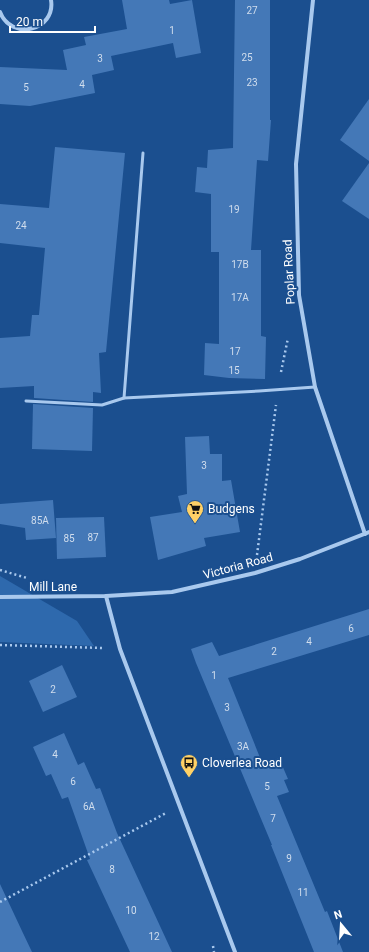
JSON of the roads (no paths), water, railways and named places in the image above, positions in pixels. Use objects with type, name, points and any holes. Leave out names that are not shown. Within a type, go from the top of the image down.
[{"type":"street","points":[[0,12],[5,21],[16,28],[25,30],[36,28],[43,22],[50,12],[51,0]]},
{"type":"street","name":"Poplar Road","points":[[313,0],[296,164],[299,295],[315,387],[367,533]]},
{"type":"street","name":"Victoria Road","points":[[106,596],[172,592],[255,573],[367,533]]},
{"type":"street","points":[[106,596],[120,648],[235,952]]},
{"type":"street","name":"Mill Lane","points":[[0,597],[106,596]]},
{"type":"lane","points":[[124,398],[143,153]]},
{"type":"lane","points":[[26,401],[102,406],[124,398],[315,387]]},
{"type":"place","name":"Budgens","points":[[195,524]]},
{"type":"place","name":"Cloverlea Road","points":[[189,778]]}]
